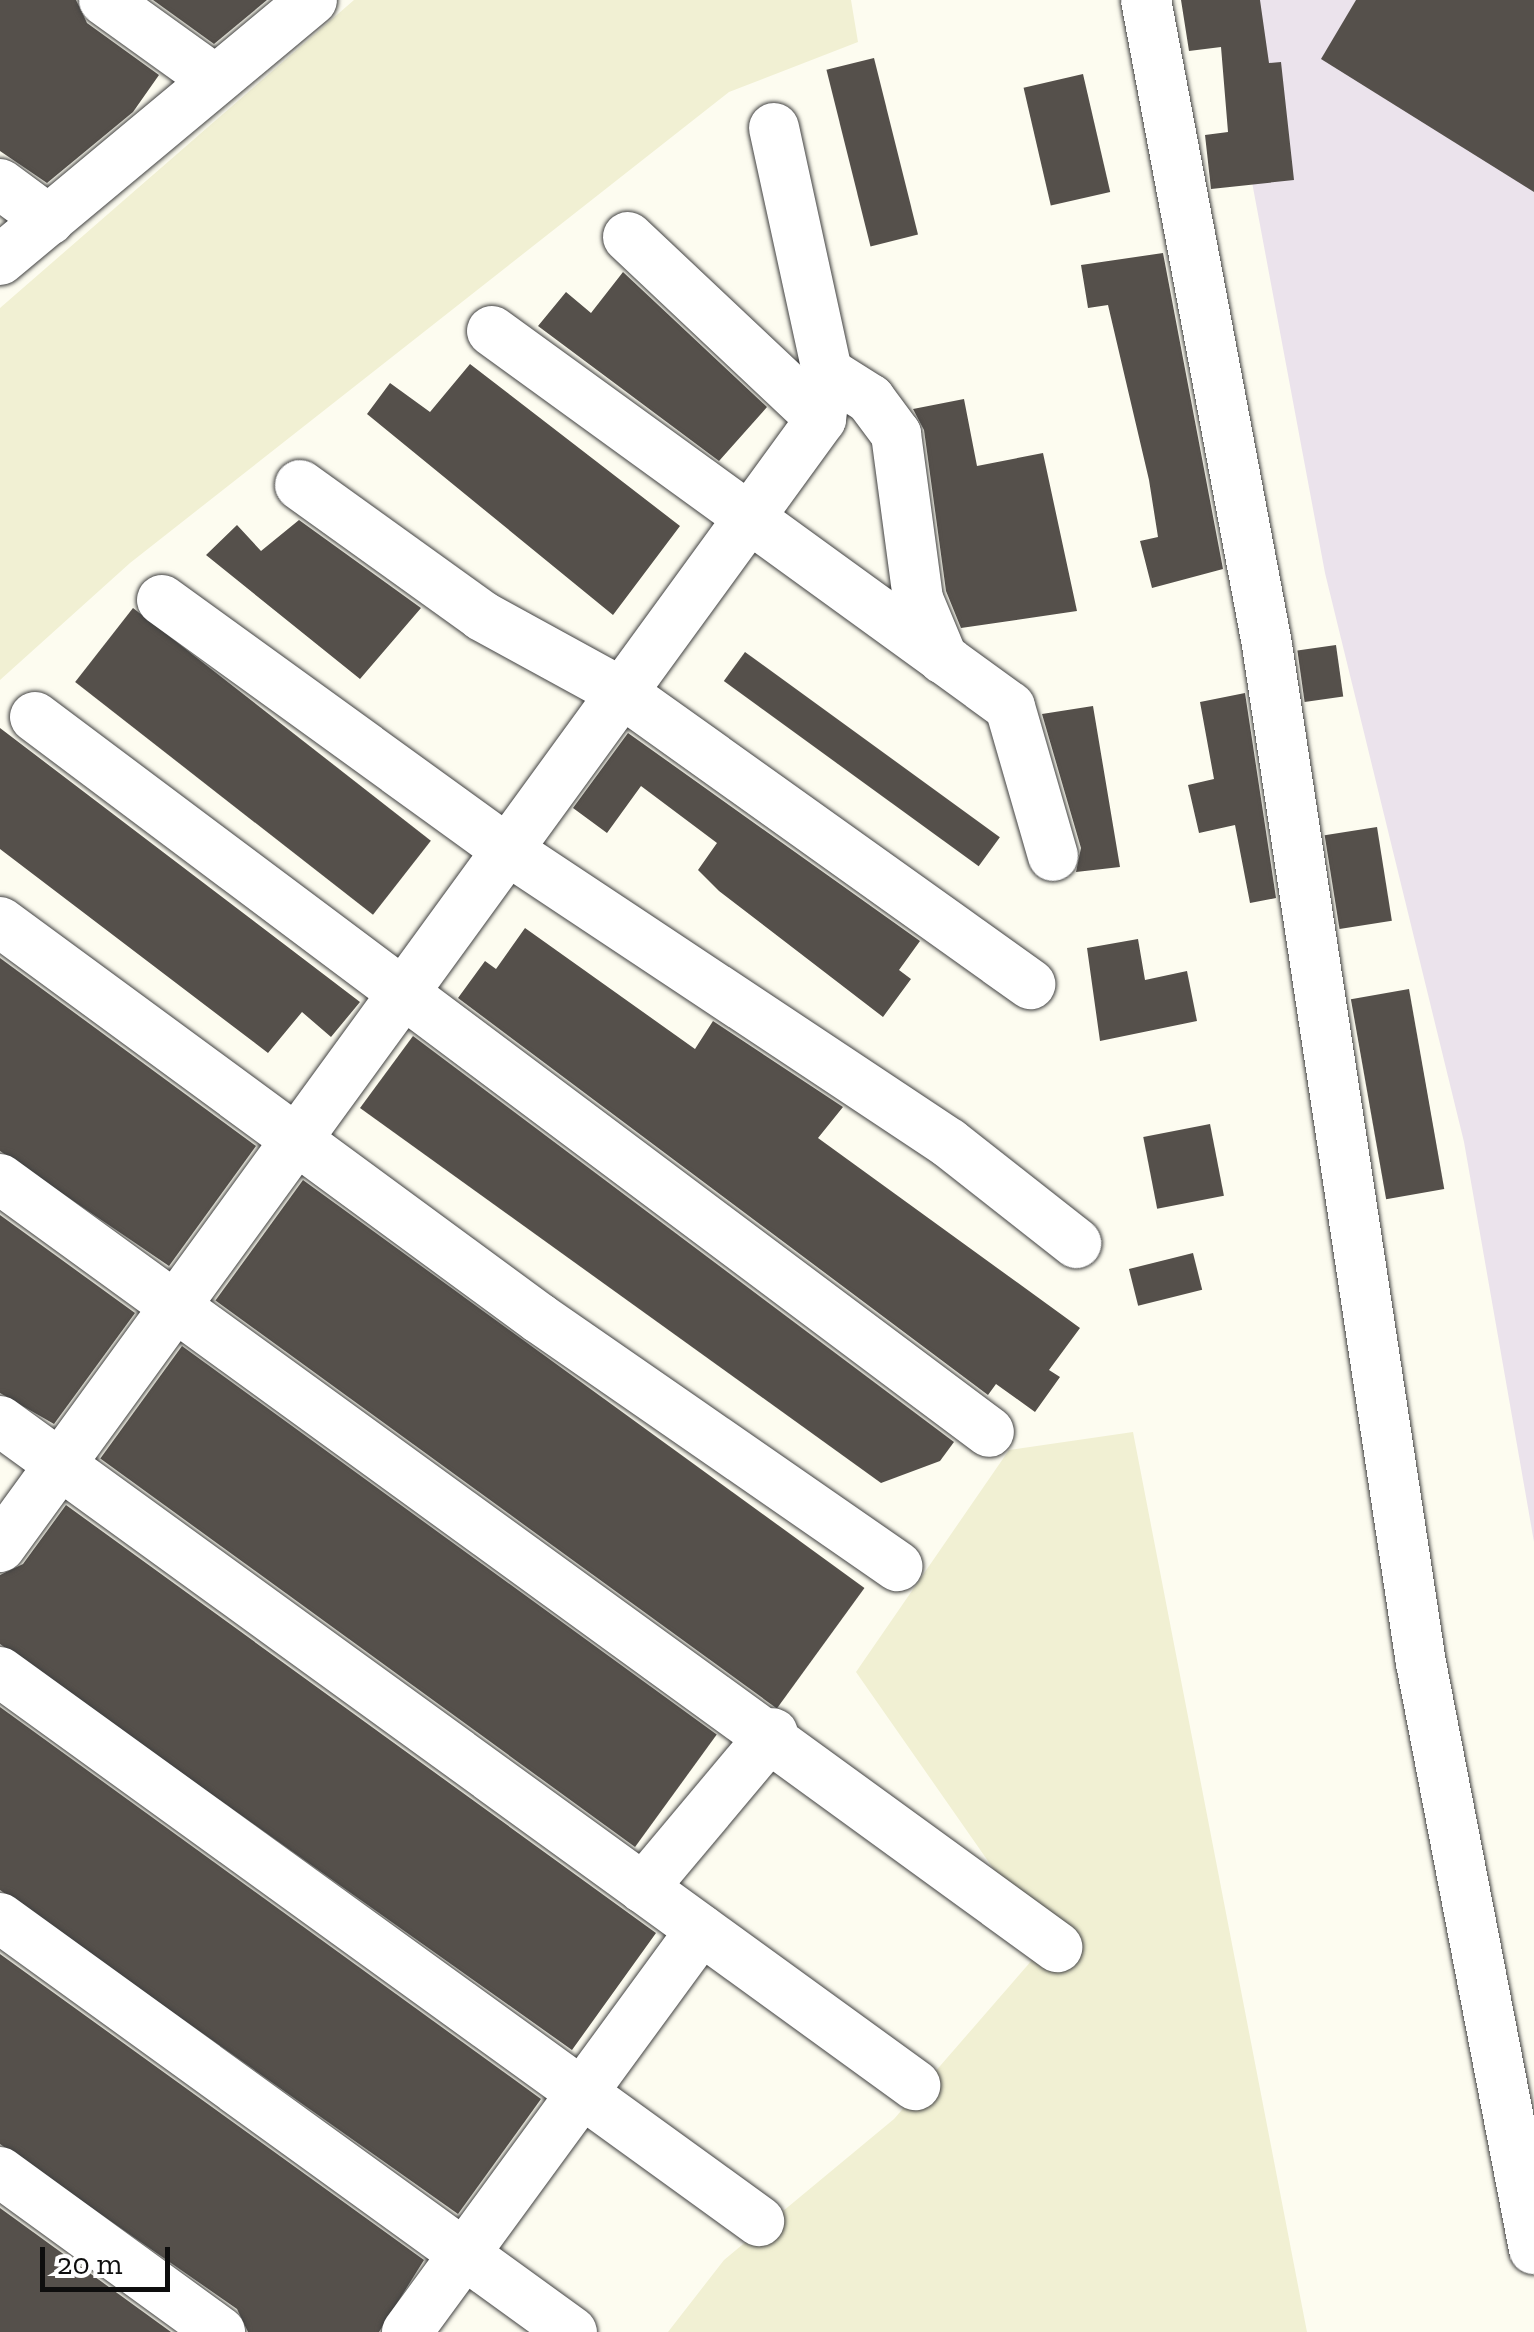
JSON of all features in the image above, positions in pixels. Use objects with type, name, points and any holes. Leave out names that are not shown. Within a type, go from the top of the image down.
[{"type":"street","points":[[104,0],[214,79]]},
{"type":"street","points":[[0,260],[312,0]]},
{"type":"street","points":[[1146,0],[1267,645],[1421,1663],[1534,2249]]},
{"type":"street","points":[[0,1547],[747,519],[824,395],[774,128]]},
{"type":"street","points":[[0,184],[49,220]]},
{"type":"street","points":[[628,237],[824,395],[870,400],[896,434],[918,599],[943,660]]},
{"type":"street","points":[[492,332],[1010,707],[1053,856]]},
{"type":"street","points":[[300,485],[482,616],[621,692],[1030,984]]},
{"type":"street","points":[[162,600],[508,852],[949,1143],[1076,1243]]},
{"type":"street","points":[[35,717],[989,1432]]},
{"type":"street","points":[[0,922],[897,1566]]},
{"type":"street","points":[[0,1179],[773,1733],[1057,1948]]},
{"type":"street","points":[[0,1421],[914,2085]]},
{"type":"street","points":[[0,1672],[759,2221]]},
{"type":"street","points":[[643,1888],[773,1733]]},
{"type":"street","points":[[0,1918],[572,2332]]},
{"type":"street","points":[[407,2332],[701,1930]]},
{"type":"street","points":[[0,2172],[220,2332]]},
{"type":"shaded area","points":[[1218,0],[1534,0],[1534,1542],[1464,1142],[1325,573]]},
{"type":"green space","points":[[354,0],[851,0],[858,42],[729,92],[130,563],[0,680],[0,308]]},
{"type":"green space","points":[[1133,1432],[1307,2332],[668,2332],[724,2260],[894,2119],[1046,1944],[856,1672],[1009,1450]]},
{"type":"building","points":[[0,0],[76,0],[87,23],[159,75],[133,112],[47,183],[0,151]]},
{"type":"building","points":[[153,0],[267,0],[214,44]]},
{"type":"building","points":[[1181,0],[1260,0],[1269,63],[1281,62],[1294,180],[1211,189],[1205,135],[1228,132],[1221,47],[1189,51]]},
{"type":"building","points":[[1356,0],[1534,0],[1534,192],[1321,59]]},
{"type":"building","points":[[874,58],[918,235],[870,246],[826,70]]},
{"type":"building","points":[[1083,74],[1110,192],[1051,206],[1024,88]]},
{"type":"building","points":[[1163,253],[1223,569],[1152,588],[1140,541],[1158,537],[1149,480],[1108,305],[1088,308],[1081,265]]},
{"type":"building","points":[[623,272],[767,407],[719,461],[538,326],[566,292],[591,313]]},
{"type":"building","points":[[470,364],[680,526],[613,615],[367,414],[390,383],[430,412]]},
{"type":"building","points":[[964,399],[977,466],[1043,453],[1077,611],[961,628],[946,591],[924,430],[913,409]]},
{"type":"building","points":[[299,520],[421,608],[360,679],[206,555],[237,525],[261,551]]},
{"type":"building","points":[[133,608],[431,841],[373,915],[75,682]]},
{"type":"building","points":[[1336,645],[1343,696],[1305,702],[1297,650]]},
{"type":"building","points":[[745,652],[1000,837],[979,866],[724,681]]},
{"type":"building","points":[[1245,693],[1276,898],[1250,903],[1235,825],[1199,833],[1188,785],[1214,779],[1200,702]]},
{"type":"building","points":[[1093,706],[1120,867],[1076,872],[1081,848],[1042,714]]},
{"type":"building","points":[[0,728],[360,1002],[331,1037],[302,1012],[268,1053],[0,849]]},
{"type":"building","points":[[628,733],[920,941],[899,970],[911,979],[883,1017],[719,891],[698,870],[717,843],[641,786],[607,833],[573,808]]},
{"type":"building","points":[[1377,827],[1392,921],[1340,929],[1325,835]]},
{"type":"building","points":[[525,928],[695,1049],[713,1021],[843,1107],[818,1138],[1080,1328],[1049,1370],[1060,1377],[1035,1412],[996,1384],[988,1395],[458,998],[485,961],[496,969]]},
{"type":"building","points":[[1138,939],[1145,980],[1187,971],[1197,1021],[1100,1041],[1087,948]]},
{"type":"building","points":[[0,958],[256,1146],[169,1266],[0,1151]]},
{"type":"building","points":[[1409,989],[1444,1189],[1386,1199],[1351,999]]},
{"type":"building","points":[[413,1036],[954,1442],[940,1461],[881,1483],[360,1108]]},
{"type":"building","points":[[1210,1124],[1224,1196],[1157,1209],[1143,1137]]},
{"type":"building","points":[[303,1180],[864,1588],[777,1708],[215,1301]]},
{"type":"building","points":[[0,1215],[135,1313],[54,1424],[0,1393]]},
{"type":"building","points":[[1193,1253],[1202,1290],[1138,1306],[1129,1269]]},
{"type":"building","points":[[182,1346],[717,1735],[635,1847],[100,1458]]},
{"type":"building","points":[[66,1505],[656,1933],[572,2050],[0,1644],[0,1575],[23,1564]]},
{"type":"building","points":[[0,1707],[541,2099],[458,2214],[0,1890]]},
{"type":"building","points":[[0,1954],[424,2260],[379,2332],[248,2332],[237,2309],[0,2144]]},
{"type":"building","points":[[0,2208],[171,2332],[0,2332]]}]
